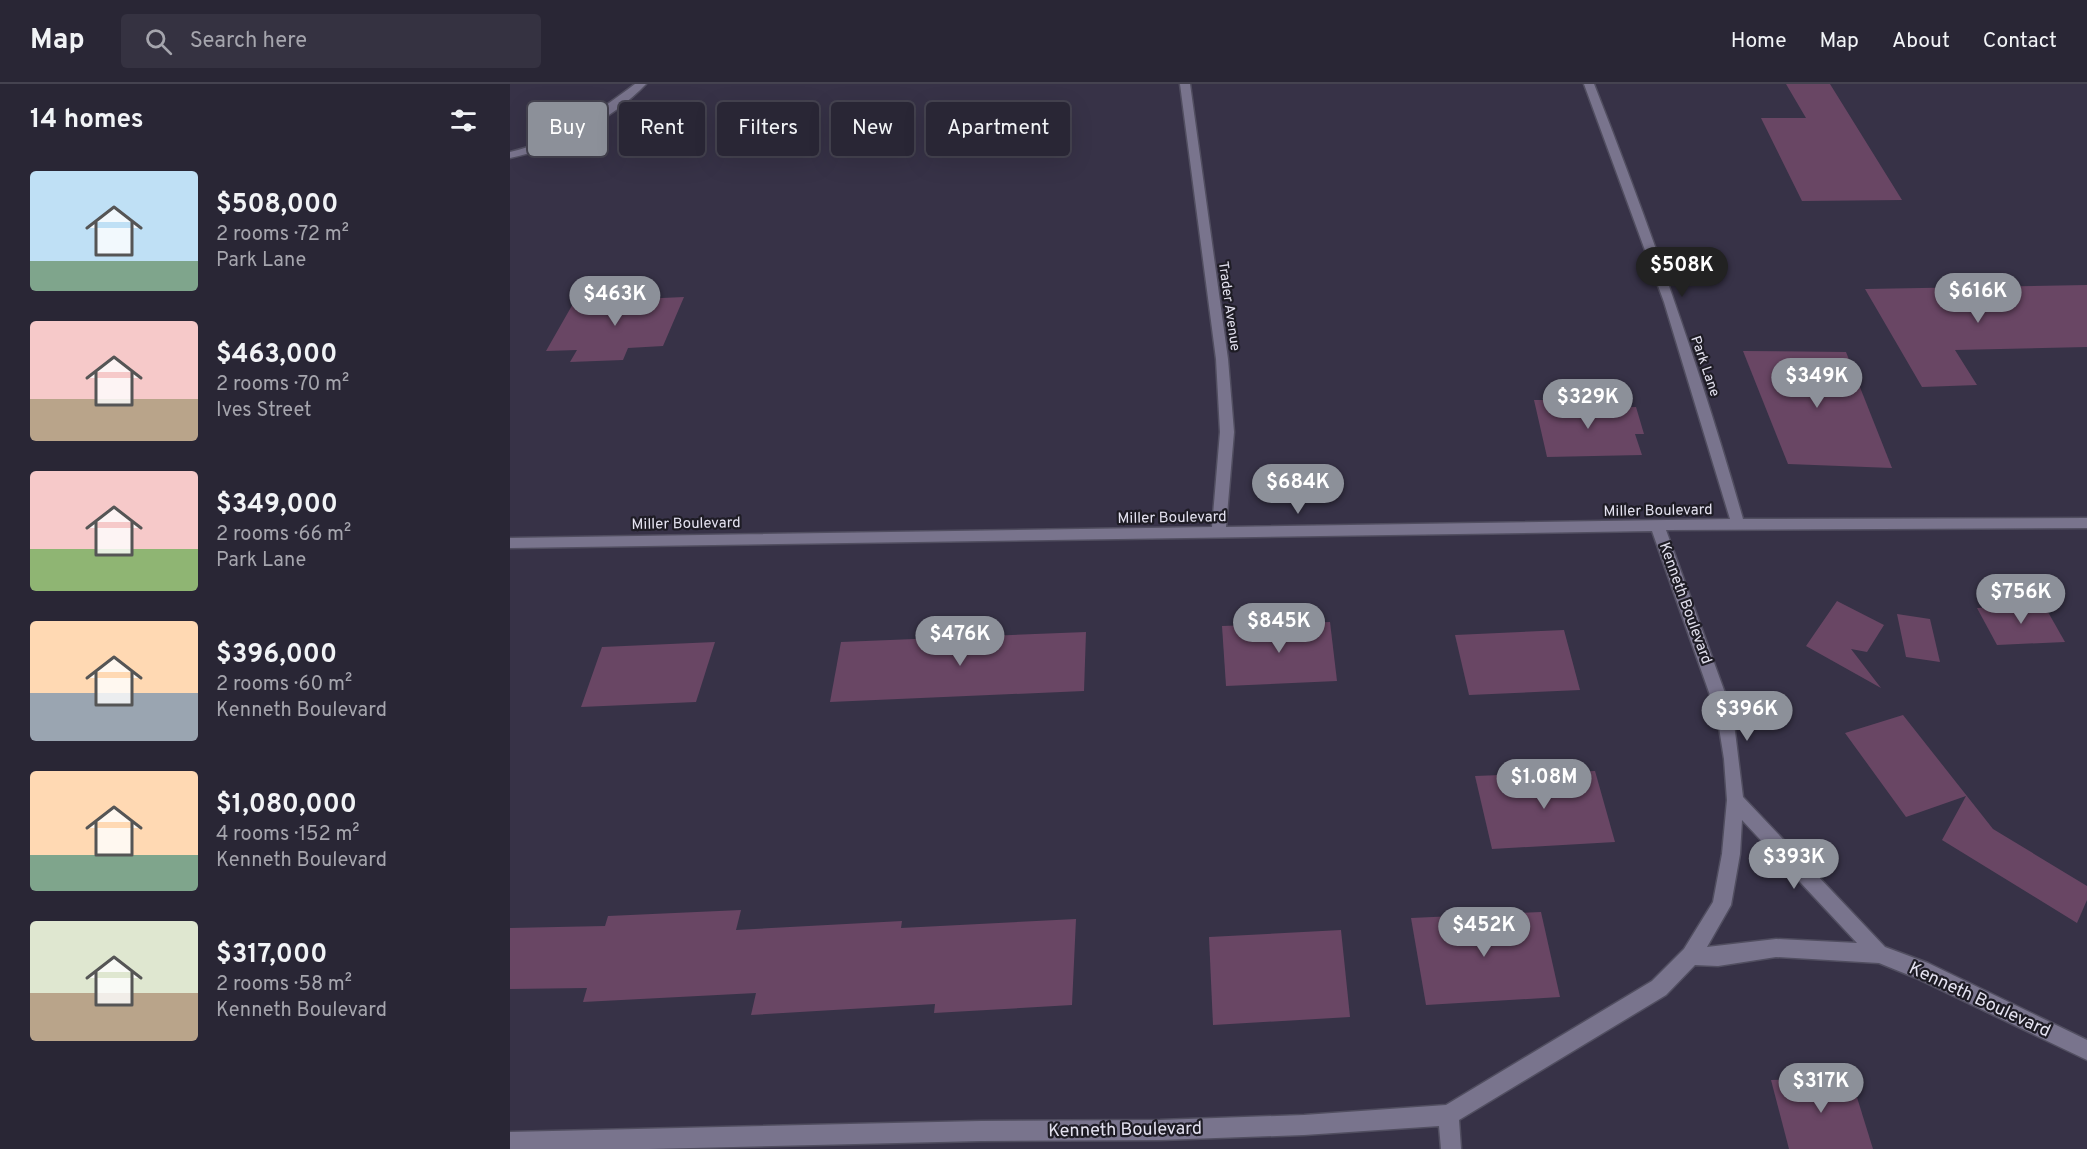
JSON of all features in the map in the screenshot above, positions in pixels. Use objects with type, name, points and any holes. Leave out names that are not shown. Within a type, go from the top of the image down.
[{"type":"street","points":[[510,155],[541,148],[569,135],[641,84]]},
{"type":"street","name":"Trader Avenue","points":[[1185,84],[1222,359],[1227,432],[1219,532]]},
{"type":"street","name":"Park Lane","points":[[1589,84],[1709,419],[1738,524]]},
{"type":"street","name":"Miller Boulevard","points":[[510,543],[1738,524],[2087,524]]},
{"type":"street","name":"Kenneth Boulevard","points":[[510,1142],[981,1131],[1160,1130],[1304,1125],[1448,1115],[1659,988],[1691,956],[1722,905],[1731,854],[1735,800],[1732,759],[1725,715],[1658,527]]},
{"type":"street","points":[[1735,800],[1879,954]]},
{"type":"street","name":"Kenneth Boulevard","points":[[1691,956],[1718,957],[1776,948],[1879,954],[1921,970],[2087,1050]]},
{"type":"street","points":[[1448,1115],[1451,1149]]},
{"type":"building","points":[[1786,84],[1830,84],[1902,200],[1802,201],[1761,118],[1806,118]]},
{"type":"building","points":[[2087,285],[2087,347],[1955,350],[1977,385],[1922,387],[1865,289]]},
{"type":"building","points":[[684,297],[663,346],[628,348],[623,360],[570,362],[577,350],[546,351],[574,302]]},
{"type":"building","points":[[1743,351],[1846,352],[1892,468],[1788,464]]},
{"type":"building","points":[[1534,400],[1571,400],[1574,408],[1636,407],[1644,434],[1635,434],[1642,455],[1547,457]]},
{"type":"building","points":[[1837,601],[1884,625],[1867,652],[1851,649],[1881,688],[1806,646]]},
{"type":"building","points":[[2044,605],[2065,642],[1997,645],[1977,608]]},
{"type":"building","points":[[1897,614],[1930,619],[1940,662],[1906,657]]},
{"type":"building","points":[[1330,622],[1337,681],[1226,686],[1222,626]]},
{"type":"building","points":[[1564,630],[1580,690],[1469,695],[1455,635]]},
{"type":"building","points":[[1086,632],[1084,691],[830,702],[841,642]]},
{"type":"building","points":[[715,642],[696,702],[581,707],[602,647]]},
{"type":"building","points":[[1903,715],[1993,829],[2087,886],[2087,900],[2077,923],[1942,840],[1966,796],[1906,817],[1845,733]]},
{"type":"building","points":[[1595,771],[1615,842],[1492,849],[1475,776]]},
{"type":"building","points":[[741,910],[736,930],[902,921],[901,928],[1076,919],[1072,1005],[934,1013],[935,1004],[751,1015],[756,993],[583,1002],[587,988],[510,989],[510,928],[605,926],[608,916]]},
{"type":"building","points":[[1541,912],[1560,997],[1426,1005],[1411,918]]},
{"type":"building","points":[[1341,930],[1350,1017],[1213,1025],[1209,937]]},
{"type":"building","points":[[1851,1078],[1873,1149],[1789,1149],[1771,1080]]}]
